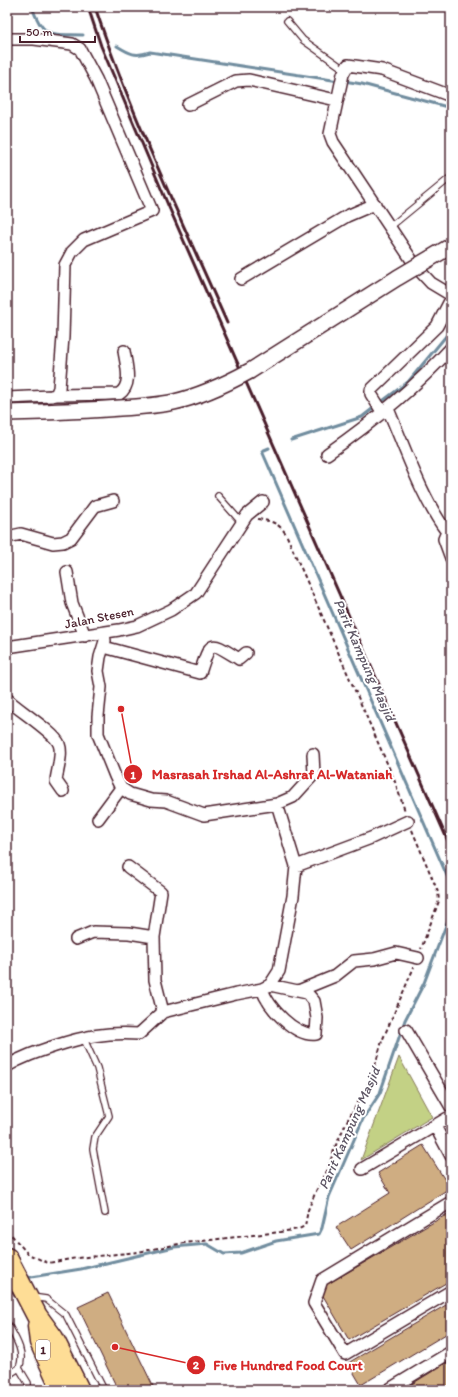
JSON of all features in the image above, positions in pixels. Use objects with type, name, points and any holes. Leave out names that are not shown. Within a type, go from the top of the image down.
[{"type":"highway","name":"1","points":[[10,1264],[37,1316],[53,1338],[79,1390]]},
{"type":"highway","name":"1","points":[[37,1316],[40,1342],[62,1390]]},
{"type":"street","points":[[7,39],[42,40],[72,44],[80,49],[96,79],[152,211],[84,240],[72,252],[65,266],[63,337],[59,388],[56,395]]},
{"type":"street","points":[[451,96],[382,70],[348,65],[343,72],[330,134],[333,142],[417,268],[432,283],[451,295]]},
{"type":"street","points":[[188,105],[236,81],[249,80],[336,100]]},
{"type":"street","points":[[241,279],[347,216],[375,204]]},
{"type":"street","points":[[7,413],[150,406],[174,402],[198,395],[227,384],[250,371],[397,278],[451,246]]},
{"type":"street","points":[[451,299],[437,326],[371,390],[439,522],[449,531],[444,540],[451,558]]},
{"type":"street","points":[[327,454],[381,407],[417,384],[451,348]]},
{"type":"street","points":[[7,398],[56,395],[119,394],[128,385],[124,350]]},
{"type":"street","points":[[7,537],[21,534],[54,543],[63,542],[71,538],[95,506],[114,501]]},
{"type":"street","name":"Jalan Stesen","points":[[7,647],[104,633],[137,626],[171,610],[196,593],[245,519],[263,502]]},
{"type":"street","points":[[67,572],[72,603],[85,636]]},
{"type":"street","points":[[104,633],[104,647],[100,657],[98,671],[101,688],[98,734],[105,756],[121,788],[130,794],[150,800],[166,801],[204,815],[277,804],[292,797],[314,774],[314,754]]},
{"type":"street","points":[[104,647],[200,673],[207,651],[213,646],[217,646],[239,659],[246,653]]},
{"type":"street","points":[[7,699],[52,736],[59,744],[60,754],[56,781],[63,791]]},
{"type":"street","points":[[98,819],[121,788]]},
{"type":"street","points":[[7,1066],[23,1056],[82,1037],[115,1033],[139,1034],[163,1012],[266,987],[307,993],[314,1002],[317,1018],[316,1034],[305,1032],[290,1026],[265,999],[266,987],[279,971],[293,896],[296,866],[277,804]]},
{"type":"street","points":[[296,866],[371,838],[408,821]]},
{"type":"street","points":[[128,867],[160,892],[154,937],[155,980],[163,1012]]},
{"type":"street","points":[[76,939],[93,932],[129,933],[154,937]]},
{"type":"street","points":[[298,991],[335,976],[354,961],[374,959],[396,953],[418,958]]},
{"type":"street","points":[[406,1030],[451,1107]]},
{"type":"street","points":[[362,1169],[451,1116]]},
{"type":"street","points":[[434,1126],[451,1156]]},
{"type":"street","points":[[451,1202],[322,1280],[314,1303],[345,1354],[451,1291]]},
{"type":"street","points":[[388,1390],[451,1352]]},
{"type":"lane","points":[[287,21],[303,40],[343,72]]},
{"type":"lane","points":[[390,227],[451,177]]},
{"type":"lane","points":[[218,496],[245,519]]},
{"type":"lane","points":[[82,1037],[97,1068],[109,1116],[96,1137],[93,1149],[105,1213]]},
{"type":"lane","points":[[27,1297],[46,1299],[66,1315],[104,1390]]},
{"type":"lane","points":[[7,1323],[19,1344],[21,1356],[20,1368],[28,1383],[28,1390]]},
{"type":"lane","points":[[7,1376],[20,1368]]},
{"type":"path","points":[[7,1230],[28,1254],[48,1263],[77,1258],[138,1252],[184,1243],[280,1232],[299,1229],[305,1226],[308,1210],[327,1171],[335,1147],[347,1121],[372,1076],[382,1041],[418,958],[438,901],[438,892],[408,821],[394,779],[286,534],[281,526],[275,522],[245,519]]},
{"type":"green space","points":[[399,1057],[432,1117],[361,1160]]},
{"type":"building","points":[[423,1145],[450,1188],[351,1250],[336,1227],[390,1193],[378,1173]]},
{"type":"building","points":[[451,1212],[451,1280],[349,1340],[319,1289]]},
{"type":"building","points":[[108,1293],[153,1386],[150,1390],[118,1390],[78,1307]]},
{"type":"building","points":[[451,1302],[451,1331],[361,1385],[348,1363]]},
{"type":"building","points":[[451,1360],[451,1390],[402,1390]]},
{"type":"waterway","points":[[32,7],[40,25],[50,33],[83,35]]},
{"type":"waterway","points":[[117,46],[133,54],[150,52],[339,81]]},
{"type":"waterway","points":[[344,81],[362,84],[451,108]]},
{"type":"waterway","name":"Parit Kampung Masjid","points":[[380,403],[408,382],[451,330]]},
{"type":"waterway","name":"Parit Kampung Masjid","points":[[291,440],[362,417],[376,406]]},
{"type":"waterway","name":"Parit Kampung Masjid","points":[[269,448],[262,451],[451,885]]},
{"type":"waterway","name":"Parit Kampung Masjid","points":[[25,1278],[81,1269],[174,1247],[207,1244],[224,1254],[241,1253],[276,1241],[319,1234],[322,1228],[329,1197],[363,1119],[380,1093],[405,1020],[424,983],[451,912]]},
{"type":"railway","points":[[88,7],[101,46],[168,205],[451,848]]},
{"type":"railway","points":[[95,7],[140,127],[227,323]]},
{"type":"place","name":"Masrasah Irshad Al-Ashraf Al-Wataniah","points":[[121,709]]},
{"type":"place","name":"Five Hundred Food Court","points":[[115,1347]]}]
